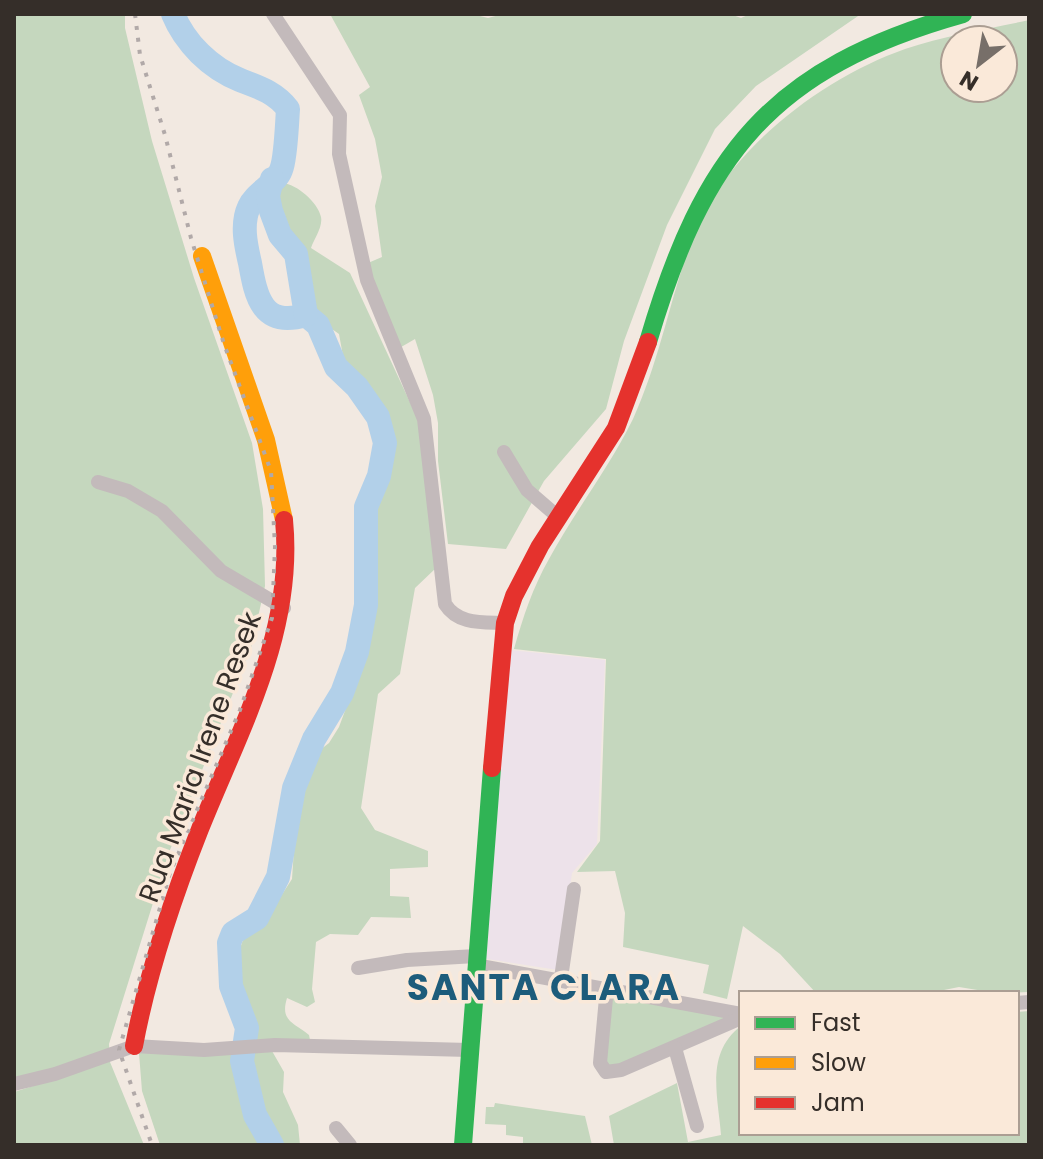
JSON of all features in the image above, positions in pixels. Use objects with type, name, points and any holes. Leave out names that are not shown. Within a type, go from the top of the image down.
[{"type":"main road","points":[[463,1145],[475,960],[505,623],[521,578],[557,516],[615,429],[634,386],[678,247],[705,190],[730,153],[784,98],[844,56],[897,32],[963,14]]},
{"type":"main road","name":"Rua Maria Irene Resek","points":[[134,1046],[139,1017],[191,852],[265,672],[284,608],[287,553],[283,512],[262,434],[202,256]]},
{"type":"street","points":[[273,14],[340,115],[339,154],[367,280],[424,419],[445,604],[450,612],[467,621],[505,623]]},
{"type":"street","points":[[504,452],[527,490],[557,516]]},
{"type":"street","points":[[98,482],[128,491],[162,511],[221,571],[284,608]]},
{"type":"street","points":[[561,978],[574,889]]},
{"type":"street","points":[[358,968],[407,960],[475,960],[739,1016]]},
{"type":"street","points":[[607,987],[600,1063],[603,1070],[615,1072],[675,1048],[739,1017]]},
{"type":"street","points":[[14,1084],[134,1046],[469,1050]]},
{"type":"street","points":[[675,1048],[697,1126]]},
{"type":"street","points":[[336,1128],[350,1145]]},
{"type":"shaded area","points":[[510,650],[605,660],[597,844],[572,873],[558,970],[481,958]]},
{"type":"green space","points":[[14,14],[125,14],[125,28],[152,141],[194,278],[252,443],[263,509],[265,586],[251,648],[168,855],[109,1044],[110,1062],[144,1145],[14,1145],[14,1092],[84,1070],[14,1090]]},
{"type":"green space","points":[[330,14],[472,14],[488,18],[503,14],[730,14],[741,18],[750,14],[861,14],[756,86],[715,129],[667,225],[624,341],[606,409],[544,481],[506,549],[448,544],[433,395],[415,339],[396,350],[368,263],[382,257],[375,206],[382,177],[375,139],[359,95],[370,87]]},
{"type":"green space","points":[[1029,20],[1029,992],[959,987],[939,991],[814,991],[780,954],[743,926],[727,999],[703,993],[709,965],[623,947],[625,913],[615,871],[577,872],[600,841],[606,659],[514,649],[533,591],[549,559],[633,419],[650,375],[691,241],[706,209],[726,178],[750,149],[808,100],[873,62],[939,39],[939,104],[1019,104],[1019,24],[1010,24]]},
{"type":"green space","points":[[283,183],[306,195],[319,211],[321,225],[311,248],[350,273],[421,426],[436,568],[415,588],[400,674],[378,694],[361,808],[375,830],[428,851],[428,867],[390,869],[390,896],[409,897],[411,918],[371,917],[358,935],[330,934],[316,942],[312,989],[315,1002],[307,1007],[287,998],[285,1006],[289,1020],[309,1035],[310,1040],[255,1041],[251,1008],[234,966],[244,937],[270,913],[292,879],[298,789],[311,757],[329,743],[339,727],[365,657],[371,627],[372,514],[382,488],[390,443],[378,409],[345,367],[339,334],[308,312],[302,260],[281,230],[273,211],[272,191]]},
{"type":"green space","points":[[608,988],[739,1017],[614,1071],[601,1057]]},
{"type":"green space","points":[[1029,1011],[1029,1145],[614,1145],[609,1116],[677,1083],[688,1142],[721,1135],[716,1076],[718,1062],[722,1049],[739,1028],[739,1135],[1019,1135],[1019,1012]]},
{"type":"green space","points":[[272,1051],[284,1072],[283,1092],[298,1125],[300,1145],[281,1145],[263,1110],[252,1053]]},
{"type":"green space","points":[[139,1053],[237,1054],[244,1107],[264,1145],[160,1145],[142,1091]]},
{"type":"green space","points":[[495,1103],[585,1116],[592,1145],[523,1145],[523,1137],[506,1135],[506,1125],[485,1124],[486,1107],[494,1107]]},
{"type":"waterway","points":[[173,14],[184,35],[209,61],[229,75],[272,94],[288,109],[281,170],[252,202],[245,221],[255,287],[264,307],[271,313],[291,318],[306,315],[318,325],[336,367],[357,387],[378,417],[385,443],[379,476],[366,507],[366,605],[357,652],[342,693],[314,739],[294,788],[278,877],[257,918],[233,933],[229,943],[231,986],[247,1028],[242,1061],[255,1115],[272,1145]]},
{"type":"waterway","points":[[272,179],[268,196],[271,211],[280,235],[296,254],[306,315]]},
{"type":"railway","points":[[135,14],[140,55],[165,135],[191,238],[224,344],[271,471],[275,547],[272,618],[240,710],[170,873],[119,1050],[152,1145]]},
{"type":"traffic: fast","points":[[648,342],[669,276],[693,219],[721,170],[754,128],[793,92],[840,62],[896,36],[963,14]]},
{"type":"traffic: fast","points":[[463,1145],[492,768]]},
{"type":"traffic: slow","points":[[202,256],[266,440],[284,520]]},
{"type":"traffic: jam","points":[[492,768],[505,623],[514,596],[540,546],[616,428],[648,342]]},
{"type":"traffic: jam","points":[[134,1046],[146,990],[171,909],[200,829],[247,717],[273,641],[285,561],[284,520]]},
{"type":"district","name":"SANTA CLARA","points":[[544,987]]}]
